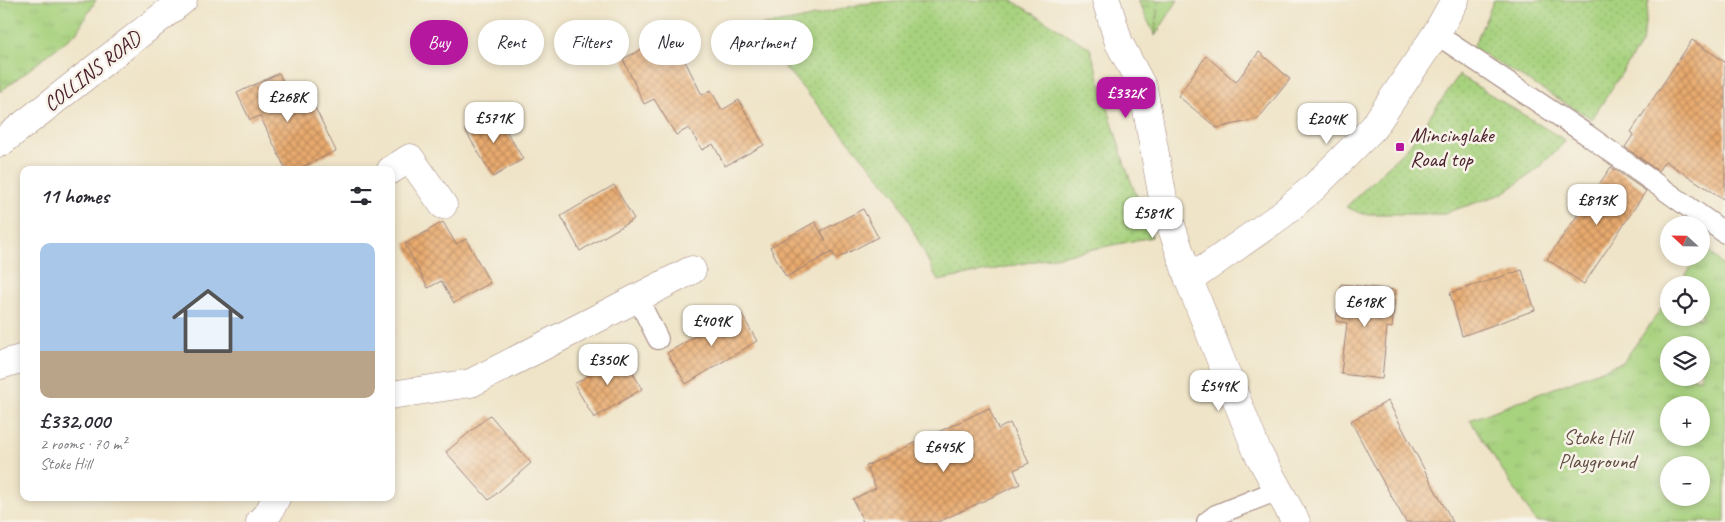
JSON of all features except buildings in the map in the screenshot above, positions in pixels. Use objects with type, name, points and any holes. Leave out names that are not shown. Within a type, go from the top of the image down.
[{"type":"street","name":"COLLINS ROAD","points":[[0,143],[183,0]]},
{"type":"street","points":[[1106,0],[1118,43],[1143,88],[1164,204],[1189,280],[1257,451],[1296,522]]},
{"type":"street","points":[[1189,280],[1280,216],[1373,128],[1436,34],[1455,0]]},
{"type":"street","points":[[395,167],[410,158],[443,205]]},
{"type":"street","points":[[395,394],[471,383],[692,270]]},
{"type":"street","points":[[0,365],[20,359]]},
{"type":"street","points":[[260,522],[269,512],[274,501]]},
{"type":"lane","points":[[1436,34],[1586,134],[1725,233]]},
{"type":"lane","points":[[637,297],[658,339]]},
{"type":"lane","points":[[1207,522],[1216,515],[1278,490]]},
{"type":"green space","points":[[0,0],[96,0],[76,33],[0,92]]},
{"type":"green space","points":[[904,0],[1011,0],[1090,48],[1125,165],[1152,237],[938,281],[896,196],[783,65],[813,65],[813,20],[798,20],[861,4]]},
{"type":"green space","points":[[1138,0],[1158,0],[1155,36]]},
{"type":"green space","points":[[1158,0],[1178,0],[1155,36]]},
{"type":"green space","points":[[1494,0],[1649,0],[1642,42],[1592,119],[1473,48]]},
{"type":"green space","points":[[1459,75],[1566,141],[1534,172],[1502,194],[1442,214],[1362,214],[1346,207],[1409,146]]},
{"type":"green space","name":"Stoke Hill Playground","points":[[1710,251],[1725,269],[1725,522],[1536,522],[1470,420],[1623,362],[1660,311],[1660,326],[1710,326],[1710,276],[1685,276],[1692,266],[1710,266]]},
{"type":"place","name":"Mincinglake Road top","points":[[1400,147]]}]
